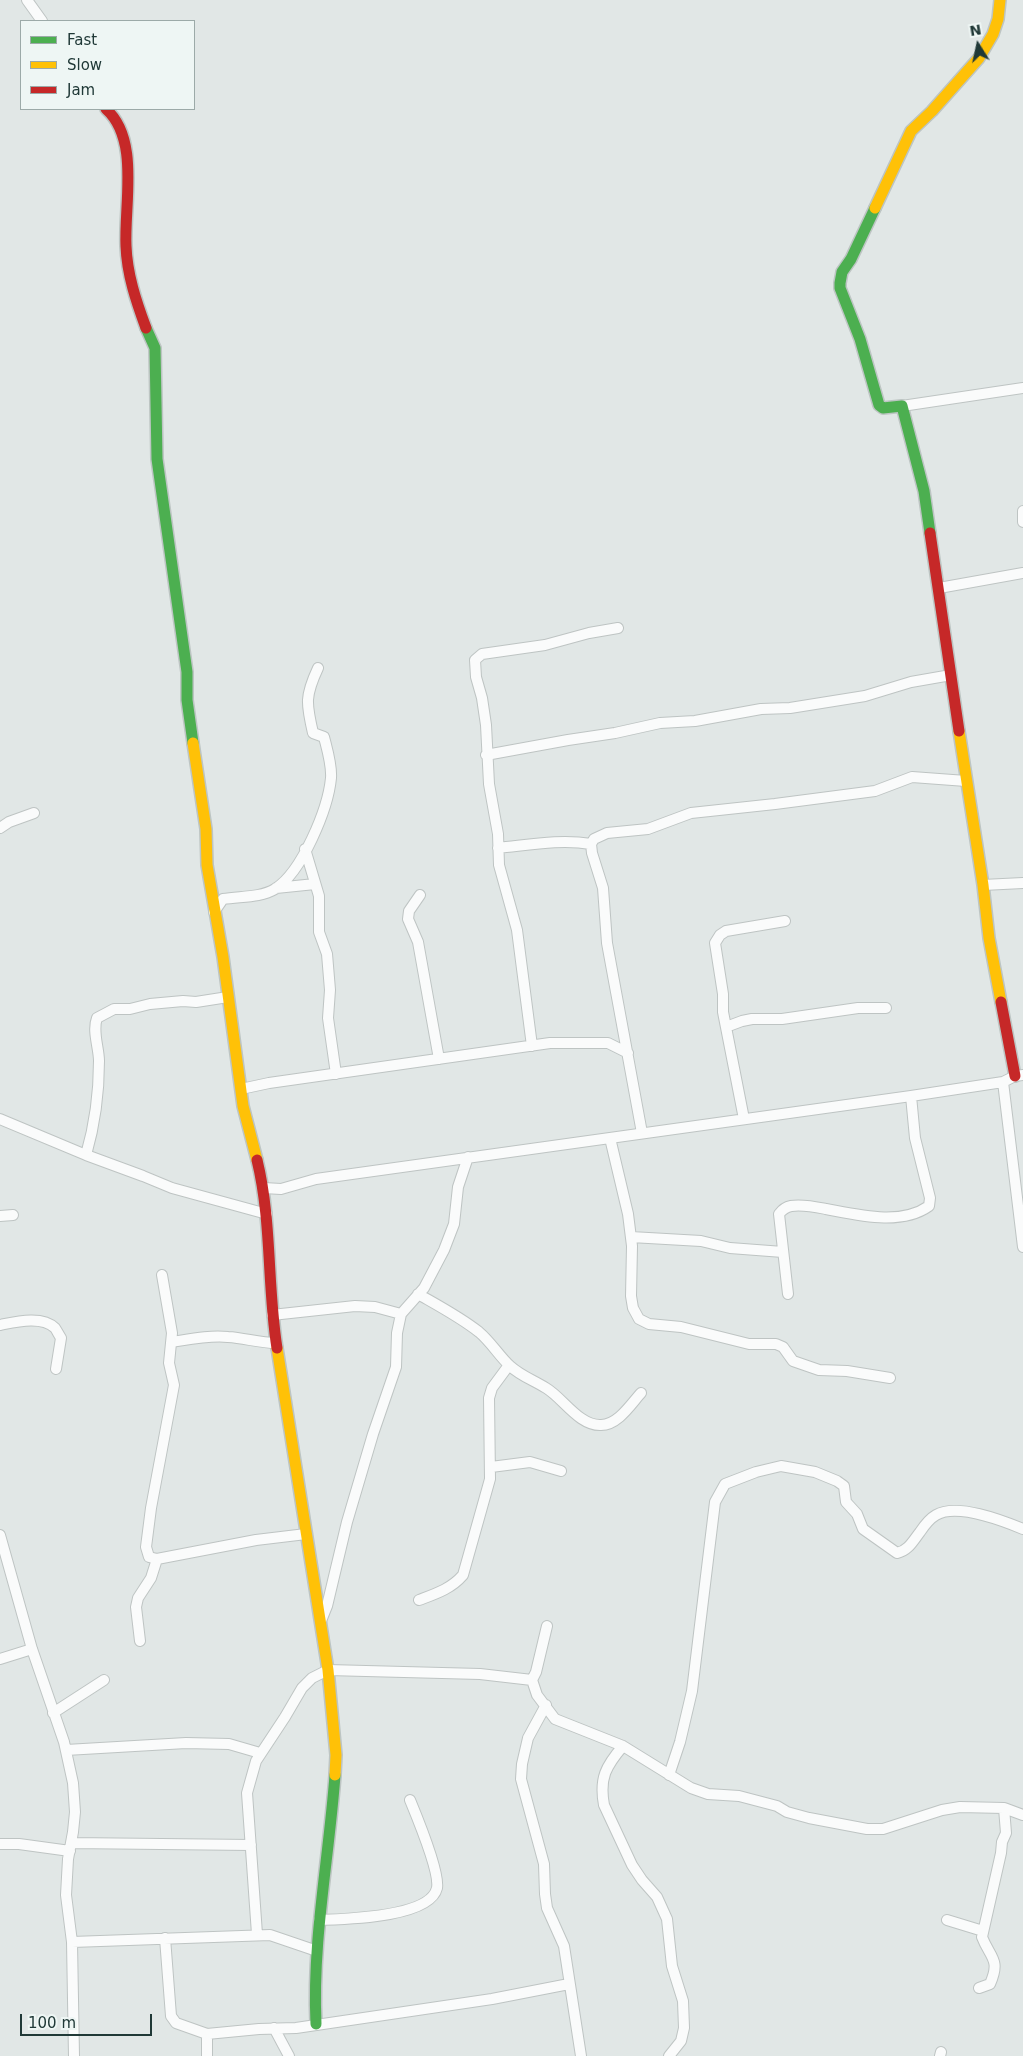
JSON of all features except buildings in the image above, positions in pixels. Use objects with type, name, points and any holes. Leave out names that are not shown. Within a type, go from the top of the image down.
[{"type":"street","points":[[27,0],[41,20]]},
{"type":"street","points":[[1000,0],[998,19],[993,34],[979,58],[911,131],[851,259],[839,280],[840,288],[860,339],[879,405],[883,408],[1000,397],[1023,393]]},
{"type":"street","points":[[107,110],[115,117],[121,129],[128,164],[126,245],[129,275],[145,326],[155,348],[156,459],[186,672],[186,700],[206,829],[214,912],[243,1106],[264,1188],[272,1314],[328,1670],[336,1755],[331,1831],[319,1920],[314,1985],[316,2024]]},
{"type":"street","points":[[902,406],[1023,388]]},
{"type":"street","points":[[264,1188],[281,1189],[316,1179],[911,1096],[1003,1082],[1019,1075],[989,938],[940,588],[924,490],[902,406]]},
{"type":"street","points":[[1023,511],[1023,522]]},
{"type":"street","points":[[940,588],[1023,572]]},
{"type":"street","points":[[532,1046],[517,930],[499,865],[498,834],[486,754],[486,725],[474,666],[477,657],[482,654],[551,644],[589,633],[618,628]]},
{"type":"street","points":[[275,889],[284,882],[297,866],[306,850],[321,815],[331,778],[324,737],[313,733],[307,701],[309,689],[318,668]]},
{"type":"street","points":[[486,754],[615,733],[660,723],[695,721],[761,709],[790,708],[865,696],[911,682],[951,675]]},
{"type":"street","points":[[642,1133],[607,942],[603,888],[591,844],[594,839],[607,833],[648,828],[691,813],[875,791],[912,777],[966,781]]},
{"type":"street","points":[[0,828],[9,822],[34,813]]},
{"type":"street","points":[[498,848],[553,842],[591,844]]},
{"type":"street","points":[[306,850],[312,868],[320,908],[319,932],[327,954],[328,1018],[336,1074]]},
{"type":"street","points":[[983,885],[1023,883]]},
{"type":"street","points":[[214,912],[223,899],[255,895],[275,889],[315,884]]},
{"type":"street","points":[[420,895],[409,911],[408,919],[418,942],[439,1059]]},
{"type":"street","points":[[744,1119],[726,1027],[715,948],[716,939],[726,932],[785,921]]},
{"type":"street","points":[[86,1155],[94,1127],[97,1106],[99,1060],[96,1033],[97,1018],[114,1010],[130,1009],[150,1004],[183,1001],[196,1002],[228,997]]},
{"type":"street","points":[[726,1027],[747,1020],[782,1019],[858,1008],[886,1008]]},
{"type":"street","points":[[608,1043],[624,1030]]},
{"type":"street","points":[[241,1089],[269,1083],[550,1043],[608,1043],[628,1054]]},
{"type":"street","points":[[1003,1082],[1023,1247]]},
{"type":"street","points":[[788,1294],[779,1214],[783,1209],[792,1206],[811,1206],[857,1215],[880,1217],[905,1215],[921,1211],[929,1206],[930,1198],[915,1138],[911,1096]]},
{"type":"street","points":[[0,1119],[172,1188],[266,1209]]},
{"type":"street","points":[[610,1138],[628,1214],[631,1236],[631,1296],[633,1308],[639,1319],[649,1324],[681,1327],[750,1344],[776,1344],[783,1347],[793,1361],[819,1370],[847,1371],[890,1378]]},
{"type":"street","points":[[320,1622],[327,1606],[347,1522],[373,1434],[396,1366],[397,1333],[401,1314],[433,1274],[454,1224],[458,1187],[468,1157]]},
{"type":"street","points":[[266,1209],[281,1189]]},
{"type":"street","points":[[0,1216],[13,1215]]},
{"type":"street","points":[[631,1236],[701,1241],[730,1248],[783,1252]]},
{"type":"street","points":[[162,1275],[172,1342],[169,1363],[174,1390],[151,1508],[146,1547],[149,1556],[157,1559],[256,1540],[306,1534]]},
{"type":"street","points":[[418,1294],[480,1333],[509,1365],[524,1377],[547,1388],[591,1424],[602,1426],[611,1423],[641,1393]]},
{"type":"street","points":[[272,1314],[355,1306],[375,1307],[401,1314]]},
{"type":"street","points":[[0,1325],[24,1321],[42,1322],[54,1327],[61,1338],[56,1369]]},
{"type":"street","points":[[172,1342],[211,1336],[227,1336],[257,1343],[276,1343]]},
{"type":"street","points":[[418,1600],[456,1584],[462,1576],[484,1502],[491,1467],[490,1398],[492,1388],[509,1365]]},
{"type":"street","points":[[491,1467],[530,1462],[561,1471]]},
{"type":"street","points":[[669,1775],[680,1742],[692,1691],[715,1502],[725,1484],[756,1472],[781,1466],[825,1475],[844,1486],[846,1502],[868,1534],[880,1540],[897,1553],[906,1551],[929,1520],[943,1512],[962,1511],[995,1519],[1023,1529]]},
{"type":"street","points":[[1,1540],[32,1649],[66,1750],[72,1783],[75,1812],[66,1874],[66,1895],[72,1942],[74,2056]]},
{"type":"street","points":[[140,1641],[136,1607],[138,1598],[151,1578],[157,1559]]},
{"type":"street","points":[[546,1626],[536,1672],[532,1680],[537,1695],[555,1719],[623,1746],[691,1788],[708,1794],[739,1796],[777,1806],[787,1812],[809,1818],[867,1829],[884,1828],[942,1810],[960,1808],[1004,1808],[1023,1815]]},
{"type":"street","points":[[0,1659],[32,1649]]},
{"type":"street","points":[[257,1934],[247,1793],[250,1776],[260,1754],[302,1688],[312,1678],[328,1670],[480,1674],[532,1680]]},
{"type":"street","points":[[53,1713],[104,1680]]},
{"type":"street","points":[[546,1705],[528,1738],[522,1764],[521,1779],[544,1864],[547,1908],[561,1938],[581,2056]]},
{"type":"street","points":[[66,1750],[186,1743],[229,1744],[260,1754]]},
{"type":"street","points":[[623,1746],[606,1768],[602,1795],[604,1805],[632,1865],[657,1897],[667,1919],[672,1966],[683,2000],[684,2028],[681,2041],[669,2056]]},
{"type":"street","points":[[319,1920],[372,1918],[410,1909],[434,1895],[437,1887],[436,1877],[424,1835],[410,1800]]},
{"type":"street","points":[[978,1988],[990,1984],[995,1970],[992,1953],[982,1937],[994,1891],[1002,1842],[1006,1832],[1004,1808]]},
{"type":"street","points":[[0,1844],[70,1847],[251,1845]]},
{"type":"street","points":[[948,1920],[983,1931]]},
{"type":"street","points":[[72,1942],[257,1934],[270,1935],[317,1951]]},
{"type":"street","points":[[165,1938],[171,2016],[176,2023],[207,2034],[296,2028],[492,1999],[569,1984]]},
{"type":"street","points":[[274,2028],[289,2056]]},
{"type":"street","points":[[207,2034],[207,2056]]},
{"type":"traffic: fast","points":[[875,208],[851,259],[842,272],[840,288],[860,339],[879,405],[883,408],[902,406],[924,491],[930,533]]},
{"type":"traffic: fast","points":[[146,328],[155,348],[157,459],[187,672],[187,700],[193,743]]},
{"type":"traffic: fast","points":[[316,2024],[316,1962],[335,1775]]},
{"type":"traffic: slow","points":[[875,208],[911,131],[932,111],[979,58],[993,34],[998,19],[1000,0]]},
{"type":"traffic: slow","points":[[959,731],[983,885],[989,938],[1001,1002]]},
{"type":"traffic: slow","points":[[193,743],[206,829],[207,865],[223,957],[243,1106],[257,1160]]},
{"type":"traffic: slow","points":[[277,1348],[328,1670],[336,1755],[335,1775]]},
{"type":"traffic: jam","points":[[107,110],[117,122],[127,154],[126,246],[128,267],[146,328]]},
{"type":"traffic: jam","points":[[930,533],[959,731]]},
{"type":"traffic: jam","points":[[1001,1002],[1015,1076]]},
{"type":"traffic: jam","points":[[257,1160],[265,1206],[277,1348]]}]
